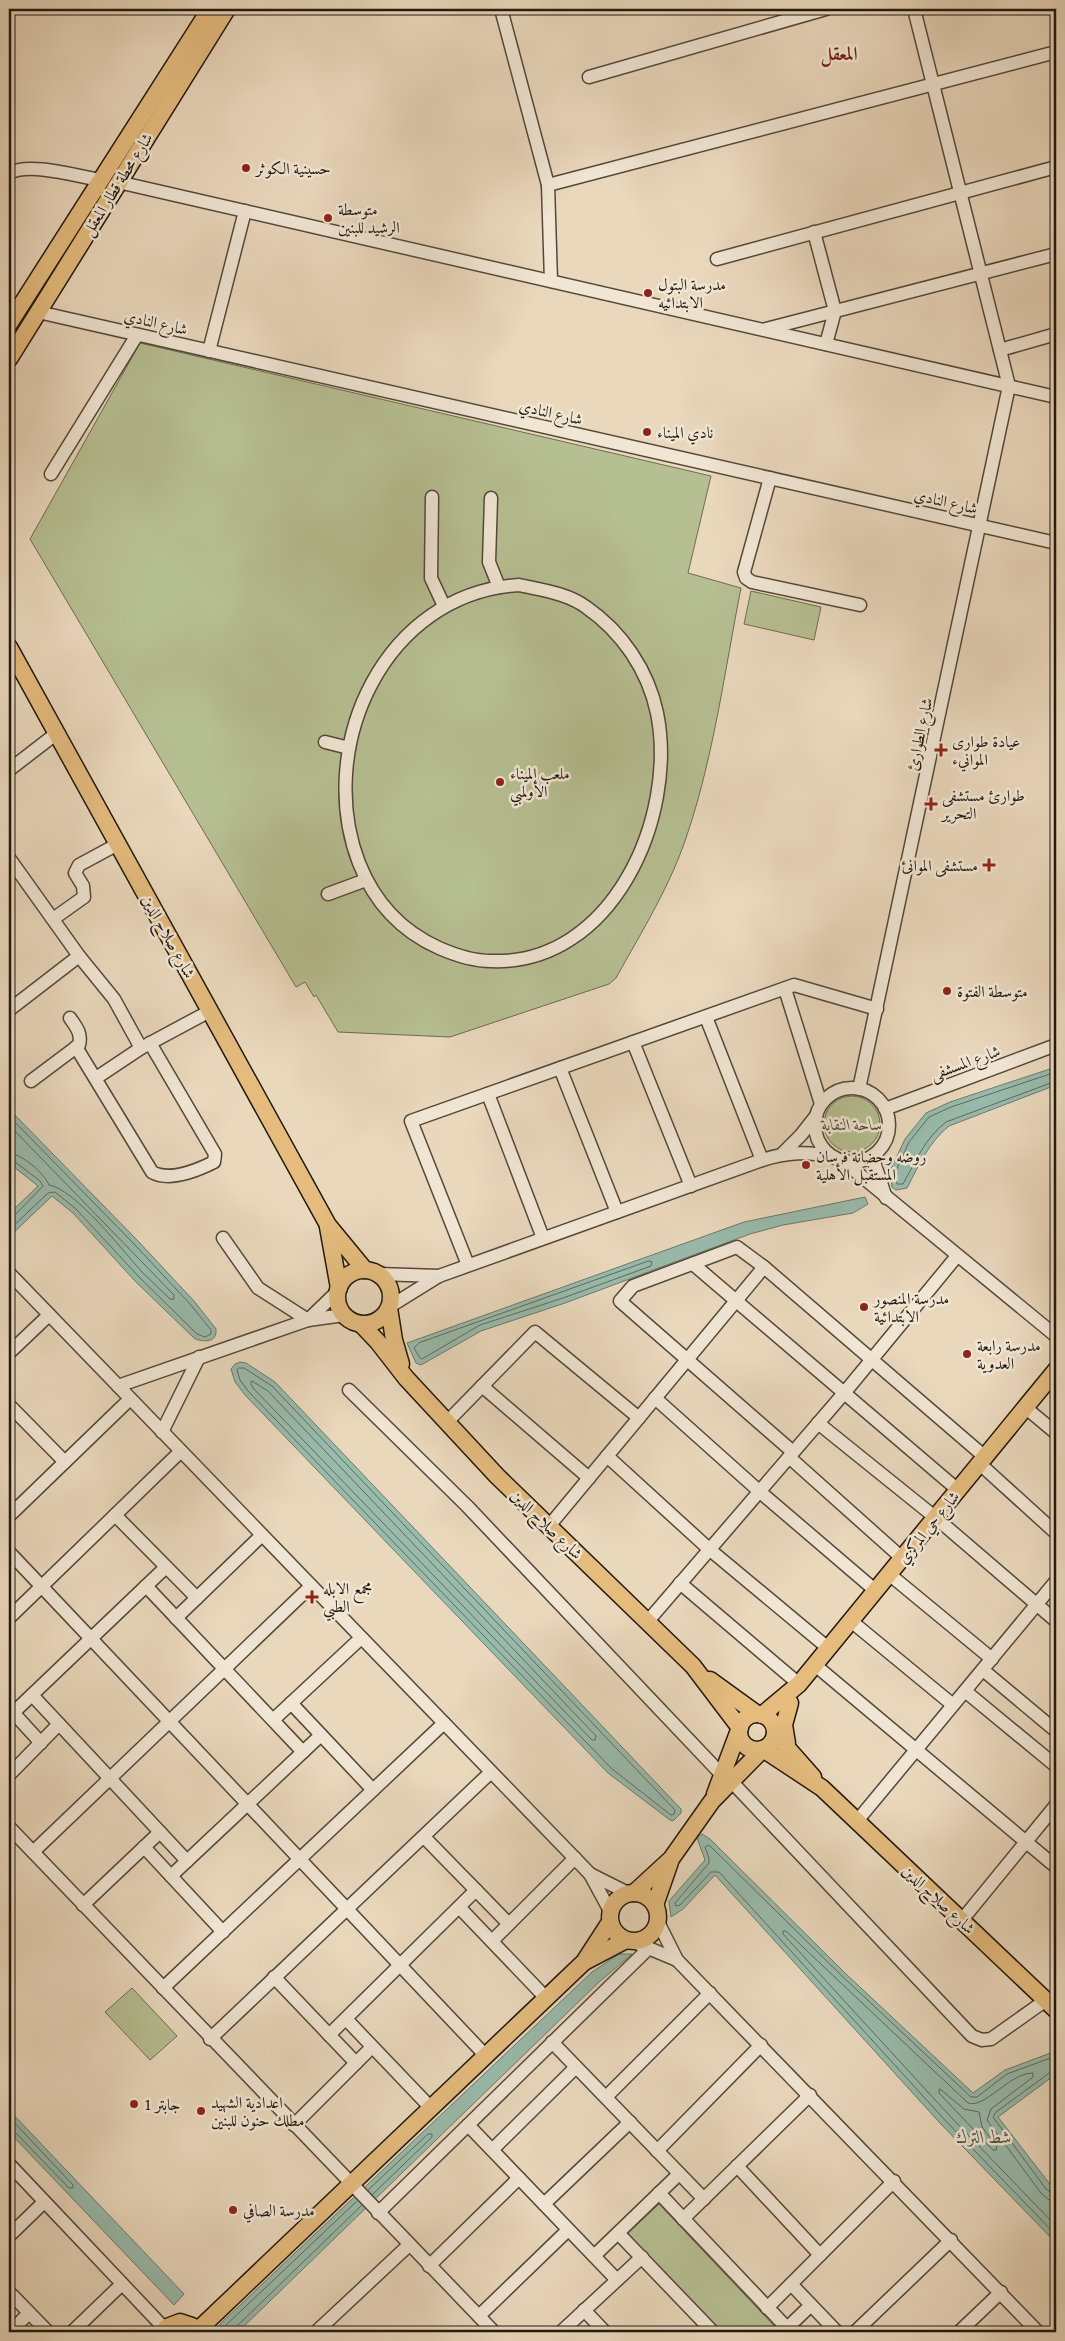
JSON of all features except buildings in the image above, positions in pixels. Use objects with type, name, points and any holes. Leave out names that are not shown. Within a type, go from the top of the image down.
[{"type":"main road","name":"شارع محطة قطار المعقل","points":[[9,324],[210,9]]},
{"type":"main road","name":"شارع محطة قطار المعقل","points":[[9,359],[227,9]]},
{"type":"main road","name":"شارع صلاح الدين","points":[[9,647],[328,1224],[372,1272]]},
{"type":"main road","name":"شارع صلاح الدين","points":[[328,1224],[338,1290]]},
{"type":"main road","points":[[372,1272],[390,1288],[389,1308],[378,1320],[361,1324],[344,1315],[339,1308],[338,1290],[349,1274],[372,1272]]},
{"type":"main road","name":"شارع صلاح الدين","points":[[389,1308],[397,1354],[406,1378]]},
{"type":"main road","name":"شارع صلاح الدين","points":[[361,1324],[378,1342],[406,1378],[497,1476],[722,1695],[740,1729]]},
{"type":"main road","name":"شارع حي المركزي","points":[[775,1730],[793,1693],[828,1648],[1056,1370]]},
{"type":"main road","points":[[728,1776],[727,1732],[722,1695],[763,1700],[793,1693]]},
{"type":"main road","points":[[788,1748],[784,1725],[793,1693]]},
{"type":"main road","name":"شارع حي المركزي","points":[[760,1715],[793,1693]]},
{"type":"main road","name":"شارع صلاح الدين","points":[[722,1695],[760,1715]]},
{"type":"main road","points":[[164,2331],[173,2323],[180,2322],[186,2323],[197,2331],[584,1962],[610,1917],[617,1900],[631,1893],[671,1859],[712,1801],[728,1776],[744,1720],[760,1715],[770,1720],[775,1730],[771,1743],[728,1776]]},
{"type":"main road","points":[[740,1729],[741,1740],[748,1747],[762,1749]]},
{"type":"main road","name":"شارع صلاح الدين","points":[[775,1730],[822,1788],[1051,2005]]},
{"type":"main road","name":"شارع صلاح الدين","points":[[762,1749],[822,1788]]},
{"type":"main road","points":[[728,1776],[758,1767],[788,1766]]},
{"type":"main road","points":[[584,1962],[650,1936],[658,1922],[656,1905],[671,1859]]},
{"type":"main road","points":[[631,1893],[646,1896],[656,1905]]},
{"type":"main road","points":[[610,1917],[618,1936],[636,1943]]},
{"type":"street","points":[[501,9],[548,186],[551,281]]},
{"type":"street","points":[[589,77],[826,9]]},
{"type":"street","points":[[914,9],[1009,386]]},
{"type":"street","points":[[548,186],[1056,52]]},
{"type":"street","points":[[716,259],[1056,167]]},
{"type":"street","points":[[9,173],[25,169],[100,180]]},
{"type":"street","points":[[118,182],[1056,397]]},
{"type":"street","points":[[209,351],[246,211]]},
{"type":"street","points":[[814,232],[835,311],[826,344]]},
{"type":"street","points":[[763,330],[1056,254]]},
{"type":"street","name":"شارع النادي","points":[[38,312],[1056,543]]},
{"type":"street","points":[[1000,350],[1056,334]]},
{"type":"street","points":[[51,474],[137,335]]},
{"type":"street","name":"شارع الطوارئ","points":[[859,1089],[1009,386]]},
{"type":"street","points":[[770,478],[744,572],[746,578],[752,582],[860,605]]},
{"type":"street","points":[[432,497],[432,578],[444,606]]},
{"type":"street","points":[[491,498],[489,562],[499,586]]},
{"type":"street","points":[[499,586],[519,586],[542,590],[565,596],[584,605],[618,635],[632,653],[642,671],[657,714],[660,760],[655,805],[634,867],[610,904],[594,920],[563,944],[537,956],[490,962],[467,958],[448,952],[409,931],[392,915],[366,880],[349,836],[345,790],[349,748],[364,699],[386,662],[415,627],[444,606],[474,592],[499,586]]},
{"type":"street","points":[[9,770],[57,733]]},
{"type":"street","points":[[325,742],[349,748]]},
{"type":"street","points":[[53,919],[84,897],[84,886],[75,873],[76,868],[118,844]]},
{"type":"street","points":[[9,858],[79,956],[114,999],[215,1154],[214,1162],[193,1173],[162,1175],[152,1172],[76,1047]]},
{"type":"street","points":[[328,894],[366,880]]},
{"type":"street","points":[[9,1010],[79,956]]},
{"type":"street","points":[[468,1265],[411,1121],[794,986],[877,1009]]},
{"type":"street","points":[[785,989],[819,1110],[815,1127],[818,1140],[824,1150],[838,1159],[1056,1336]]},
{"type":"street","points":[[96,1078],[145,1046],[210,1011]]},
{"type":"street","points":[[706,1017],[762,1160]]},
{"type":"street","points":[[31,1081],[76,1047],[81,1038],[79,1031],[70,1018]]},
{"type":"street","points":[[634,1042],[691,1186]]},
{"type":"street","name":"شارع المسشفى","points":[[885,1109],[1056,1046]]},
{"type":"street","points":[[560,1068],[617,1212]]},
{"type":"street","points":[[389,1308],[439,1276],[783,1153],[809,1152],[853,1162],[872,1156],[886,1140],[888,1119],[885,1109],[870,1092],[859,1089],[838,1091],[819,1110],[801,1135],[783,1153]]},
{"type":"street","points":[[488,1094],[543,1238]]},
{"type":"street","points":[[872,1156],[886,1198]]},
{"type":"street","points":[[223,1238],[258,1288],[308,1320]]},
{"type":"street","points":[[902,1558],[688,1359],[620,1301],[634,1286],[737,1247],[764,1267],[872,1359],[983,1460],[1056,1533]]},
{"type":"street","points":[[648,1621],[845,1392],[957,1256]]},
{"type":"street","points":[[693,1264],[958,1490]]},
{"type":"street","points":[[549,1526],[764,1267]]},
{"type":"street","points":[[372,1272],[439,1276]]},
{"type":"street","points":[[9,1273],[590,1874],[610,1917]]},
{"type":"street","points":[[308,1320],[338,1290]]},
{"type":"street","points":[[9,1353],[49,1315]]},
{"type":"street","points":[[118,1386],[308,1320],[344,1315]]},
{"type":"street","points":[[447,1422],[535,1332],[639,1418]]},
{"type":"street","points":[[162,1432],[199,1357]]},
{"type":"street","points":[[482,1386],[589,1478]]},
{"type":"street","points":[[349,1390],[467,1506],[728,1776],[972,2036],[982,2040],[991,2039],[1051,2005]]},
{"type":"street","points":[[655,1398],[759,1492],[876,1591]]},
{"type":"street","points":[[9,1516],[130,1399]]},
{"type":"street","points":[[1026,1408],[1056,1433]]},
{"type":"street","points":[[10,1409],[64,1462]]},
{"type":"street","points":[[818,1423],[936,1518],[1056,1621]]},
{"type":"street","points":[[9,1618],[181,1451]]},
{"type":"street","points":[[607,1456],[709,1549],[828,1648]]},
{"type":"street","points":[[115,1516],[197,1598]]},
{"type":"street","points":[[176,1618],[262,1535]]},
{"type":"street","points":[[9,1552],[486,2056]]},
{"type":"street","points":[[41,1743],[11,1711],[32,1695],[166,1567]]},
{"type":"street","points":[[889,1574],[992,1659]]},
{"type":"street","points":[[857,1821],[1056,1581]]},
{"type":"street","points":[[680,1583],[793,1693]]},
{"type":"street","points":[[146,1586],[303,1752]]},
{"type":"street","points":[[33,1852],[311,1586]]},
{"type":"street","points":[[851,1621],[953,1705]]},
{"type":"street","points":[[273,1720],[361,1638]]},
{"type":"street","points":[[815,1665],[1056,1867]]},
{"type":"street","points":[[983,1670],[1056,1731]]},
{"type":"street","points":[[965,1691],[1056,1766]]},
{"type":"street","points":[[32,1695],[187,1861]]},
{"type":"street","points":[[291,1703],[373,1790]]},
{"type":"street","points":[[163,1988],[444,1723]]},
{"type":"street","points":[[9,1775],[59,1724]]},
{"type":"street","points":[[171,1876],[321,1735]]},
{"type":"street","points":[[210,2040],[274,1977],[492,1772]]},
{"type":"street","points":[[962,1920],[1056,1805]]},
{"type":"street","points":[[9,1827],[163,1988],[210,2040],[494,2332]]},
{"type":"street","points":[[83,1904],[160,1832]]},
{"type":"street","points":[[424,1837],[509,1924]]},
{"type":"street","points":[[144,1847],[223,1932]]},
{"type":"street","points":[[492,1941],[575,1858]]},
{"type":"street","points":[[590,1874],[631,1893]]},
{"type":"street","points":[[330,2035],[476,1890]]},
{"type":"street","points":[[459,1907],[546,1998]]},
{"type":"street","points":[[658,1922],[677,1960],[894,2181],[1038,2332]]},
{"type":"street","points":[[378,2213],[552,2042],[636,1943],[677,1960]]},
{"type":"street","points":[[274,1977],[356,2063]]},
{"type":"street","points":[[606,2097],[710,1993]]},
{"type":"street","points":[[346,2019],[430,2108]]},
{"type":"street","points":[[552,2042],[704,2199]]},
{"type":"street","points":[[657,2151],[762,2045]]},
{"type":"street","points":[[294,2125],[372,2047]]},
{"type":"street","points":[[492,2150],[576,2067]]},
{"type":"street","points":[[683,2219],[810,2095]]},
{"type":"street","points":[[544,2204],[630,2122]]},
{"type":"street","points":[[468,2125],[617,2280]]},
{"type":"street","points":[[9,2164],[164,2331]]},
{"type":"street","points":[[737,2166],[820,2255]]},
{"type":"street","points":[[594,2256],[679,2174]]},
{"type":"street","points":[[429,2266],[519,2178]]},
{"type":"street","points":[[767,2308],[894,2181]]},
{"type":"street","points":[[659,2193],[767,2308],[785,2330],[811,2305]]},
{"type":"street","points":[[9,2236],[44,2202]]},
{"type":"street","points":[[479,2316],[568,2230]]},
{"type":"street","points":[[618,2233],[713,2332]]},
{"type":"street","points":[[854,2332],[951,2240]]},
{"type":"street","points":[[316,2332],[409,2245]]},
{"type":"street","points":[[561,2332],[642,2257]]},
{"type":"street","points":[[72,2332],[122,2284]]},
{"type":"street","points":[[791,2284],[837,2332]]},
{"type":"street","points":[[9,2292],[48,2332]]},
{"type":"street","points":[[959,2332],[1001,2292]]},
{"type":"street","points":[[584,2310],[605,2332]]},
{"type":"street","points":[[10,2332],[29,2313]]},
{"type":"green space","points":[[140,343],[711,476],[688,573],[741,588],[718,711],[697,802],[674,870],[616,978],[609,984],[450,1037],[338,1032],[316,995],[314,997],[305,982],[296,987],[30,539]]},
{"type":"green space","points":[[751,591],[821,607],[814,640],[744,624]]},
{"type":"green space","name":"ساحة النقابة","points":[[852,1096],[863,1098],[872,1104],[878,1113],[880,1124],[878,1135],[872,1144],[863,1150],[852,1152],[841,1150],[832,1144],[826,1135],[824,1124],[826,1113],[832,1104],[841,1098]]},
{"type":"green space","points":[[132,1988],[177,2036],[150,2060],[105,2012]]},
{"type":"green space","points":[[659,2204],[776,2328],[772,2332],[720,2332],[627,2234]]},
{"type":"water","points":[[1056,1067],[1056,1085],[949,1126],[930,1147],[907,1188],[896,1190],[892,1187],[890,1171],[905,1139],[926,1113],[950,1102]]},
{"type":"water","points":[[9,1109],[194,1301],[216,1329],[215,1337],[206,1341],[195,1339],[135,1281],[73,1213],[52,1196],[9,1237],[9,1214],[38,1186],[9,1163]]},
{"type":"water","points":[[865,1197],[868,1204],[853,1213],[783,1225],[750,1234],[565,1303],[481,1331],[421,1365],[416,1363],[407,1343],[744,1222]]},
{"type":"water","points":[[240,1362],[246,1363],[275,1382],[681,1809],[681,1813],[673,1821],[608,1773],[245,1395],[235,1382],[231,1369]]},
{"type":"water","name":"شط الترك","points":[[702,1834],[710,1839],[845,1973],[973,2093],[1005,2070],[1056,2051],[1056,2074],[998,2117],[1056,2192],[1056,2243],[939,2122],[715,1875],[683,1909],[671,1917],[669,1901],[705,1860],[697,1838]]},
{"type":"water","points":[[619,1954],[632,1954],[598,1983],[238,2332],[220,2332],[220,2324],[592,1972]]},
{"type":"water","points":[[9,2110],[184,2294],[174,2305],[9,2132]]},
{"type":"place","name":"حسينية الكوثر","points":[[246,168]]},
{"type":"place","name":"متوسطة الرشيد للبنين","points":[[328,218]]},
{"type":"place","name":"مدرسة البتول الابتدائيه","points":[[648,293]]},
{"type":"place","name":"نادي الميناء","points":[[647,432]]},
{"type":"place","name":"عيادة طوارى الموانيء","points":[[941,750]]},
{"type":"place","name":"ملعب الميناء الأولمبي","points":[[500,782]]},
{"type":"place","name":"طوارئ مستشفى التحرير","points":[[931,804]]},
{"type":"place","name":"مستشفى الموانئ","points":[[989,865]]},
{"type":"place","name":"متوسطة الفتوة","points":[[947,991]]},
{"type":"place","name":"روضه وحضانة فرسان المستقبل الأهلية","points":[[806,1165]]},
{"type":"place","name":"مدرسة المنصور الابتدائية","points":[[864,1307]]},
{"type":"place","name":"مدرسة رابعة العدوية","points":[[967,1354]]},
{"type":"place","name":"مجمع الابله الطبي","points":[[312,1597]]},
{"type":"place","name":"جابتر 1","points":[[134,2104]]},
{"type":"place","name":"اعدادية الشهيد مطلك حنون للبنين","points":[[201,2111]]},
{"type":"place","name":"مدرسة الصافي","points":[[233,2210]]},
{"type":"district","name":"المعقل","points":[[839,53]]}]
